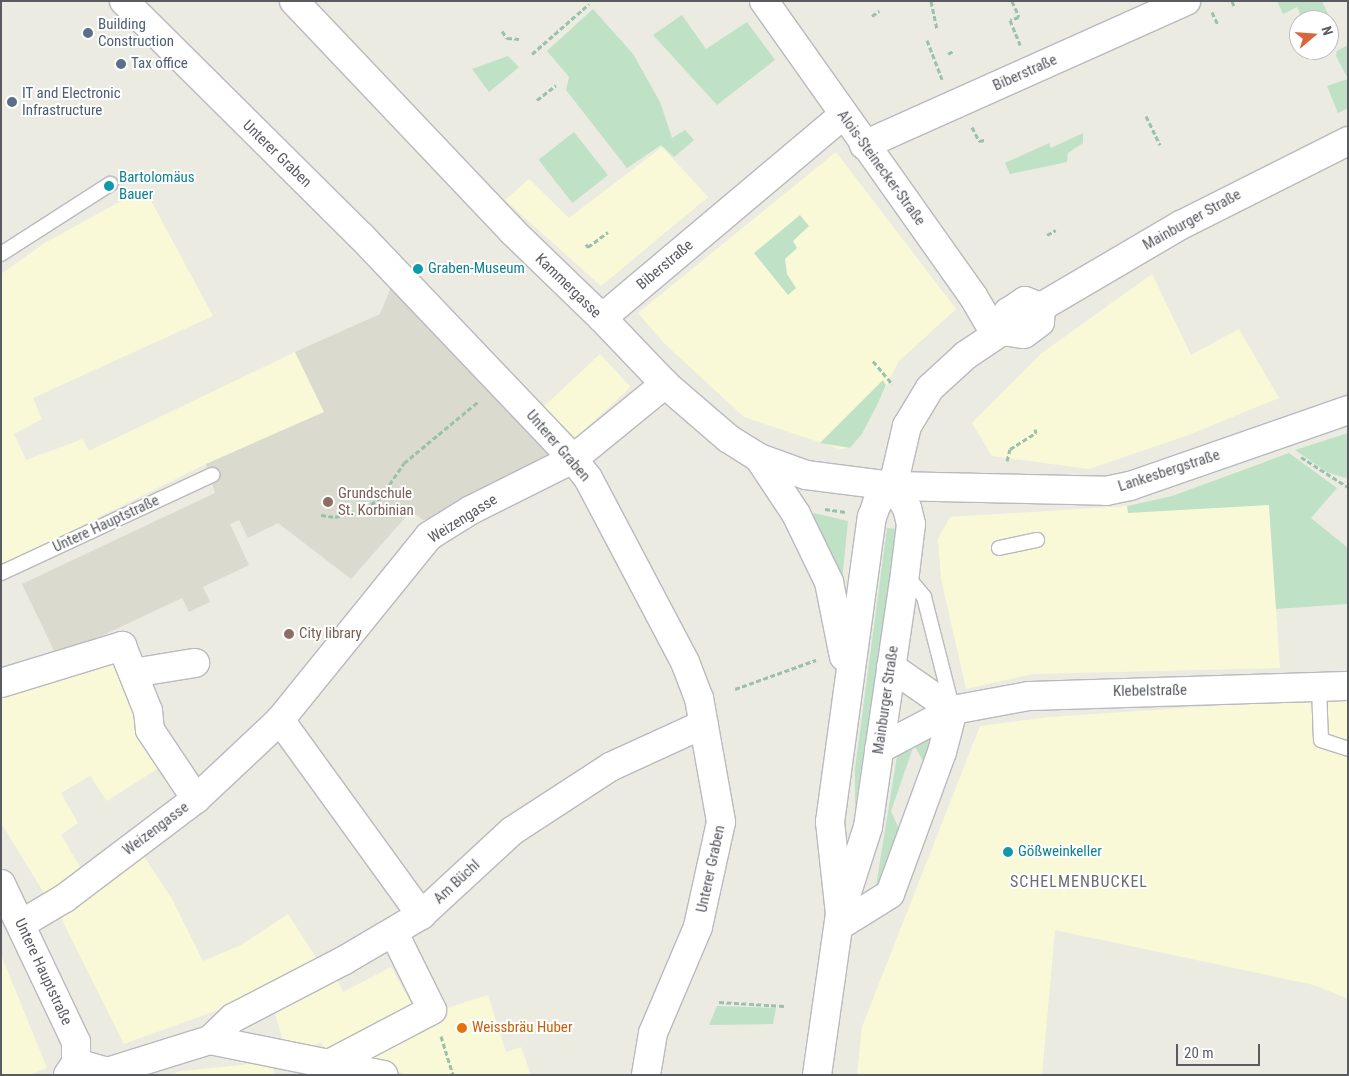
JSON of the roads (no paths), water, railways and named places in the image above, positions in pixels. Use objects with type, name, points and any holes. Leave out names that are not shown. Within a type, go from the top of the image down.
[{"type":"street","name":"Unterer Graben","points":[[124,1],[360,235],[573,459],[588,478],[686,662],[704,724],[721,812],[718,842],[698,927],[653,1033],[646,1075]]},
{"type":"street","name":"Kammergasse","points":[[294,1],[518,226],[665,384],[729,440],[759,458],[806,475],[893,486]]},
{"type":"street","name":"Alois-Steinecker-Straße","points":[[764,1],[843,116],[999,333]]},
{"type":"street","name":"Biberstraße","points":[[864,145],[1186,1]]},
{"type":"street","name":"Biberstraße","points":[[602,318],[843,116]]},
{"type":"street","name":"Mainburger Straße","points":[[999,333],[1024,334],[1040,322],[1041,307],[1181,225],[1348,141]]},
{"type":"street","points":[[893,486],[907,426],[930,388],[966,355],[999,333]]},
{"type":"street","name":"Weizengasse","points":[[21,924],[66,898],[196,799],[280,720],[429,536],[471,510],[573,459],[665,384]]},
{"type":"street","name":"Lankesbergstraße","points":[[893,486],[1106,491],[1130,486],[1348,410]]},
{"type":"street","points":[[759,458],[796,514],[829,582],[849,683]]},
{"type":"street","name":"Mainburger Straße","points":[[817,1075],[840,920],[868,827],[905,573],[911,524],[907,508],[893,486],[876,503],[872,517],[830,822],[840,920]]},
{"type":"street","points":[[1,683],[118,645],[124,648],[148,711],[150,730],[196,799]]},
{"type":"street","points":[[133,673],[195,664]]},
{"type":"street","points":[[840,920],[890,894],[942,752],[953,710],[891,667]]},
{"type":"street","name":"Klebelstraße","points":[[879,749],[953,710],[1050,693],[1348,686]]},
{"type":"street","points":[[280,720],[421,915]]},
{"type":"street","name":"Am Büchl","points":[[210,1040],[234,1018],[394,933],[421,915],[512,832],[610,767],[704,724]]},
{"type":"street","name":"Untere Hauptstraße","points":[[1,884],[76,1042],[72,1069]]},
{"type":"street","points":[[331,1063],[432,1010],[394,933]]},
{"type":"street","points":[[72,1069],[107,1072],[210,1040],[284,1064],[331,1063],[384,1075]]},
{"type":"lane","points":[[1,254],[110,184]]},
{"type":"lane","name":"Untere Hauptstraße","points":[[1,573],[212,475]]},
{"type":"lane","points":[[999,548],[1037,540]]},
{"type":"lane","points":[[905,573],[924,597],[953,710]]},
{"type":"lane","points":[[1319,688],[1321,740],[1348,749]]},
{"type":"place","name":"Building Construction","points":[[88,33]]},
{"type":"place","name":"Tax office","points":[[121,64]]},
{"type":"place","name":"IT and Electronic Infrastructure","points":[[12,102]]},
{"type":"place","name":"Bartolomäus Bauer","points":[[109,186]]},
{"type":"place","name":"Graben-Museum","points":[[418,269]]},
{"type":"place","name":"Grundschule St. Korbinian","points":[[328,502]]},
{"type":"place","name":"City library","points":[[289,634]]},
{"type":"place","name":"Gößweinkeller","points":[[1008,852]]},
{"type":"place","name":"Weissbräu Huber","points":[[462,1028]]},
{"type":"district","name":"SCHELMENBUCKEL","points":[[1079,882]]}]
